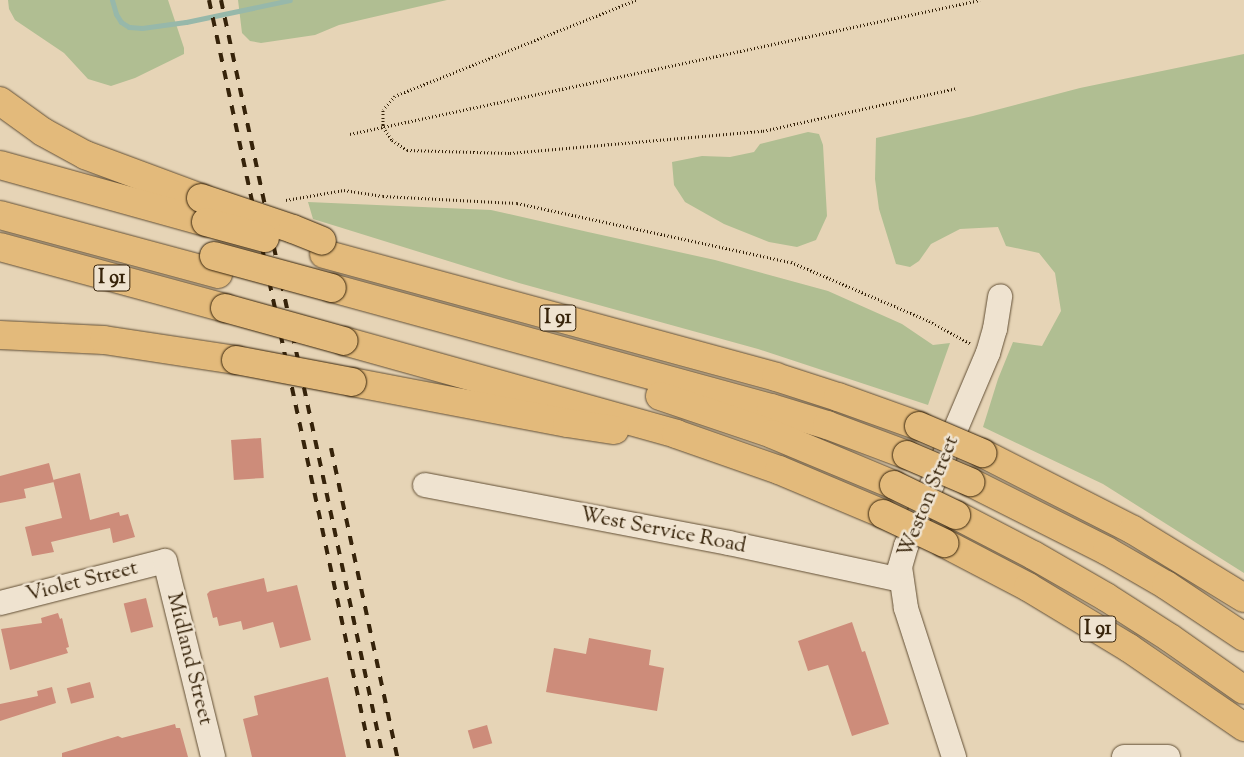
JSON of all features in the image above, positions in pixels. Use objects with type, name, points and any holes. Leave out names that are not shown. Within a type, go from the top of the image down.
[{"type":"highway","points":[[0,101],[43,132],[85,155],[203,210]]},
{"type":"highway","name":"I 91","points":[[0,165],[203,210],[323,248],[372,267],[776,377],[919,426],[982,453],[1116,520],[1244,598]]},
{"type":"highway","points":[[0,198],[216,265],[334,297],[779,410],[827,425],[907,455],[970,482],[1049,520],[1129,563],[1244,636]]},
{"type":"highway","points":[[0,215],[216,265]]},
{"type":"highway","name":"I 91","points":[[0,247],[676,434],[787,473],[883,514],[944,543],[1028,587],[1129,648],[1244,727]]},
{"type":"highway","points":[[334,297],[702,409],[800,445],[956,514],[1034,555],[1106,597],[1170,638],[1244,690]]},
{"type":"highway","points":[[0,335],[104,340],[236,360],[589,427],[676,434]]},
{"type":"street","name":"Weston Street","points":[[954,757],[909,616],[900,567],[906,546],[988,353],[995,329],[1000,296]]},
{"type":"street","name":"West Service Road","points":[[425,485],[729,543],[901,580]]},
{"type":"street","name":"Violet Street","points":[[0,603],[165,561]]},
{"type":"street","name":"Midland Street","points":[[165,561],[213,757]]},
{"type":"street","points":[[1124,757],[1168,757]]},
{"type":"path","points":[[636,0],[395,96],[384,110],[383,127],[392,140],[407,150],[510,153],[763,131],[957,88]]},
{"type":"path","points":[[350,134],[980,0]]},
{"type":"path","points":[[286,200],[344,190],[383,196],[517,203],[792,262],[929,321],[988,353]]},
{"type":"green space","points":[[8,0],[168,0],[184,48],[184,54],[135,78],[111,86],[88,79],[64,53],[15,20],[9,9]]},
{"type":"green space","points":[[238,0],[447,0],[339,25],[315,35],[261,43],[250,41],[242,33]]},
{"type":"green space","points":[[1244,54],[1244,573],[1103,484],[983,427],[998,379],[1013,342],[1042,346],[1061,311],[1055,273],[1039,253],[1006,246],[998,227],[960,229],[931,244],[919,261],[910,267],[896,264],[879,209],[875,179],[876,138],[973,116],[1080,88]]},
{"type":"green space","points":[[808,132],[819,134],[823,145],[827,216],[816,240],[797,247],[769,242],[724,224],[685,202],[674,185],[672,162],[702,156],[730,157],[754,152],[760,144]]},
{"type":"green space","points":[[308,202],[491,210],[715,260],[828,291],[902,324],[933,345],[950,343],[928,405],[758,349],[519,283],[313,219]]},
{"type":"building","points":[[261,438],[264,478],[234,480],[231,440]]},
{"type":"building","points":[[49,463],[54,482],[24,489],[26,498],[0,503],[0,476]]},
{"type":"building","points":[[80,473],[90,520],[119,512],[120,516],[128,514],[135,537],[113,543],[110,528],[51,542],[54,552],[32,556],[25,527],[62,518],[53,480]]},
{"type":"building","points":[[264,578],[267,592],[297,585],[311,640],[280,648],[273,622],[243,630],[241,621],[219,626],[217,617],[213,618],[207,594],[210,591]]},
{"type":"building","points":[[146,598],[153,627],[131,633],[124,604]]},
{"type":"building","points":[[58,613],[60,619],[62,618],[69,647],[66,648],[68,653],[10,670],[1,629],[42,623],[41,618]]},
{"type":"building","points":[[852,622],[862,652],[865,651],[889,724],[852,736],[828,665],[808,671],[798,641]]},
{"type":"building","points":[[589,638],[651,650],[649,665],[664,668],[657,711],[546,692],[554,648],[586,654]]},
{"type":"building","points":[[328,677],[346,757],[252,757],[243,719],[258,715],[254,696]]},
{"type":"building","points":[[90,682],[94,697],[71,704],[67,688]]},
{"type":"building","points":[[52,687],[56,703],[0,721],[0,704],[38,696],[37,691]]},
{"type":"building","points":[[175,724],[176,728],[180,728],[188,757],[62,757],[62,753],[118,736],[122,738]]},
{"type":"building","points":[[487,725],[492,743],[473,749],[468,731]]},
{"type":"waterway","points":[[112,0],[116,14],[121,22],[129,27],[142,28],[186,22],[290,0]]},
{"type":"railway","points":[[209,0],[371,757]]},
{"type":"railway","points":[[221,0],[383,757]]},
{"type":"railway","points":[[331,448],[397,757]]}]
